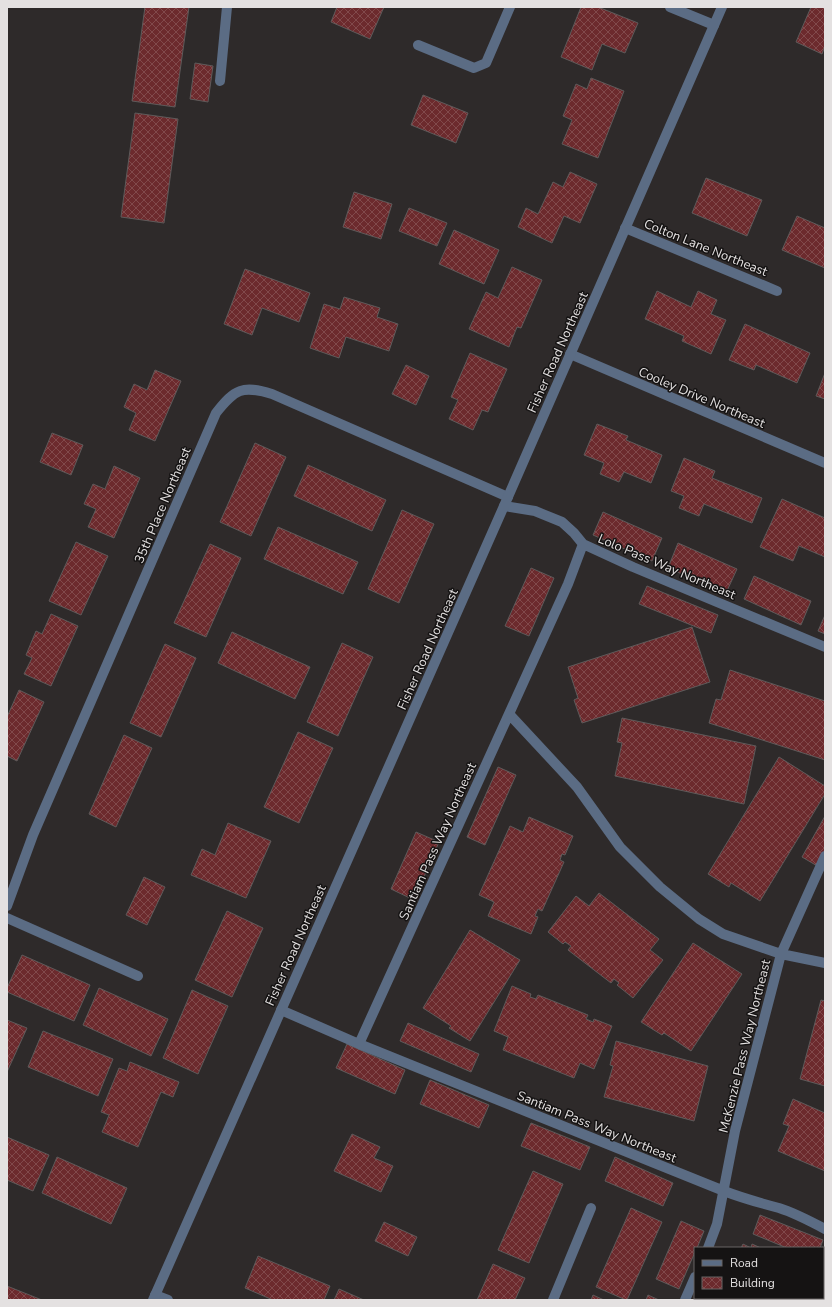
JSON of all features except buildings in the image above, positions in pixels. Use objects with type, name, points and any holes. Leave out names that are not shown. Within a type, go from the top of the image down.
[{"type":"street","points":[[220,81],[227,7]]},
{"type":"street","points":[[418,45],[474,68],[486,63],[510,7]]},
{"type":"street","points":[[670,7],[714,25]]},
{"type":"street","name":"Fisher Road Northeast","points":[[154,1297],[506,501],[722,7]]},
{"type":"street","name":"Colton Lane Northeast","points":[[625,228],[777,291]]},
{"type":"street","name":"Cooley Drive Northeast","points":[[570,354],[825,463]]},
{"type":"street","name":"35th Place Northeast","points":[[7,906],[33,835],[216,413],[228,398],[242,390],[255,389],[272,394],[506,501]]},
{"type":"street","name":"Lolo Pass Way Northeast","points":[[506,501],[562,522],[583,544],[633,567],[825,647]]},
{"type":"street","name":"Santiam Pass Way Northeast","points":[[359,1044],[474,789],[510,715],[568,584],[583,544]]},
{"type":"street","points":[[510,715],[577,787],[620,847],[660,887],[699,919],[723,934],[781,954],[825,963]]},
{"type":"street","name":"McKenzie Pass Way Northeast","points":[[708,1247],[717,1224],[735,1131],[781,954],[825,856]]},
{"type":"street","points":[[7,918],[138,976]]},
{"type":"street","name":"Santiam Pass Way Northeast","points":[[281,1010],[359,1044],[724,1191],[754,1202],[779,1208],[804,1218],[825,1229]]},
{"type":"street","points":[[553,1300],[591,1208]]},
{"type":"street","points":[[685,1300],[694,1279]]},
{"type":"street","points":[[154,1297],[168,1300]]}]
